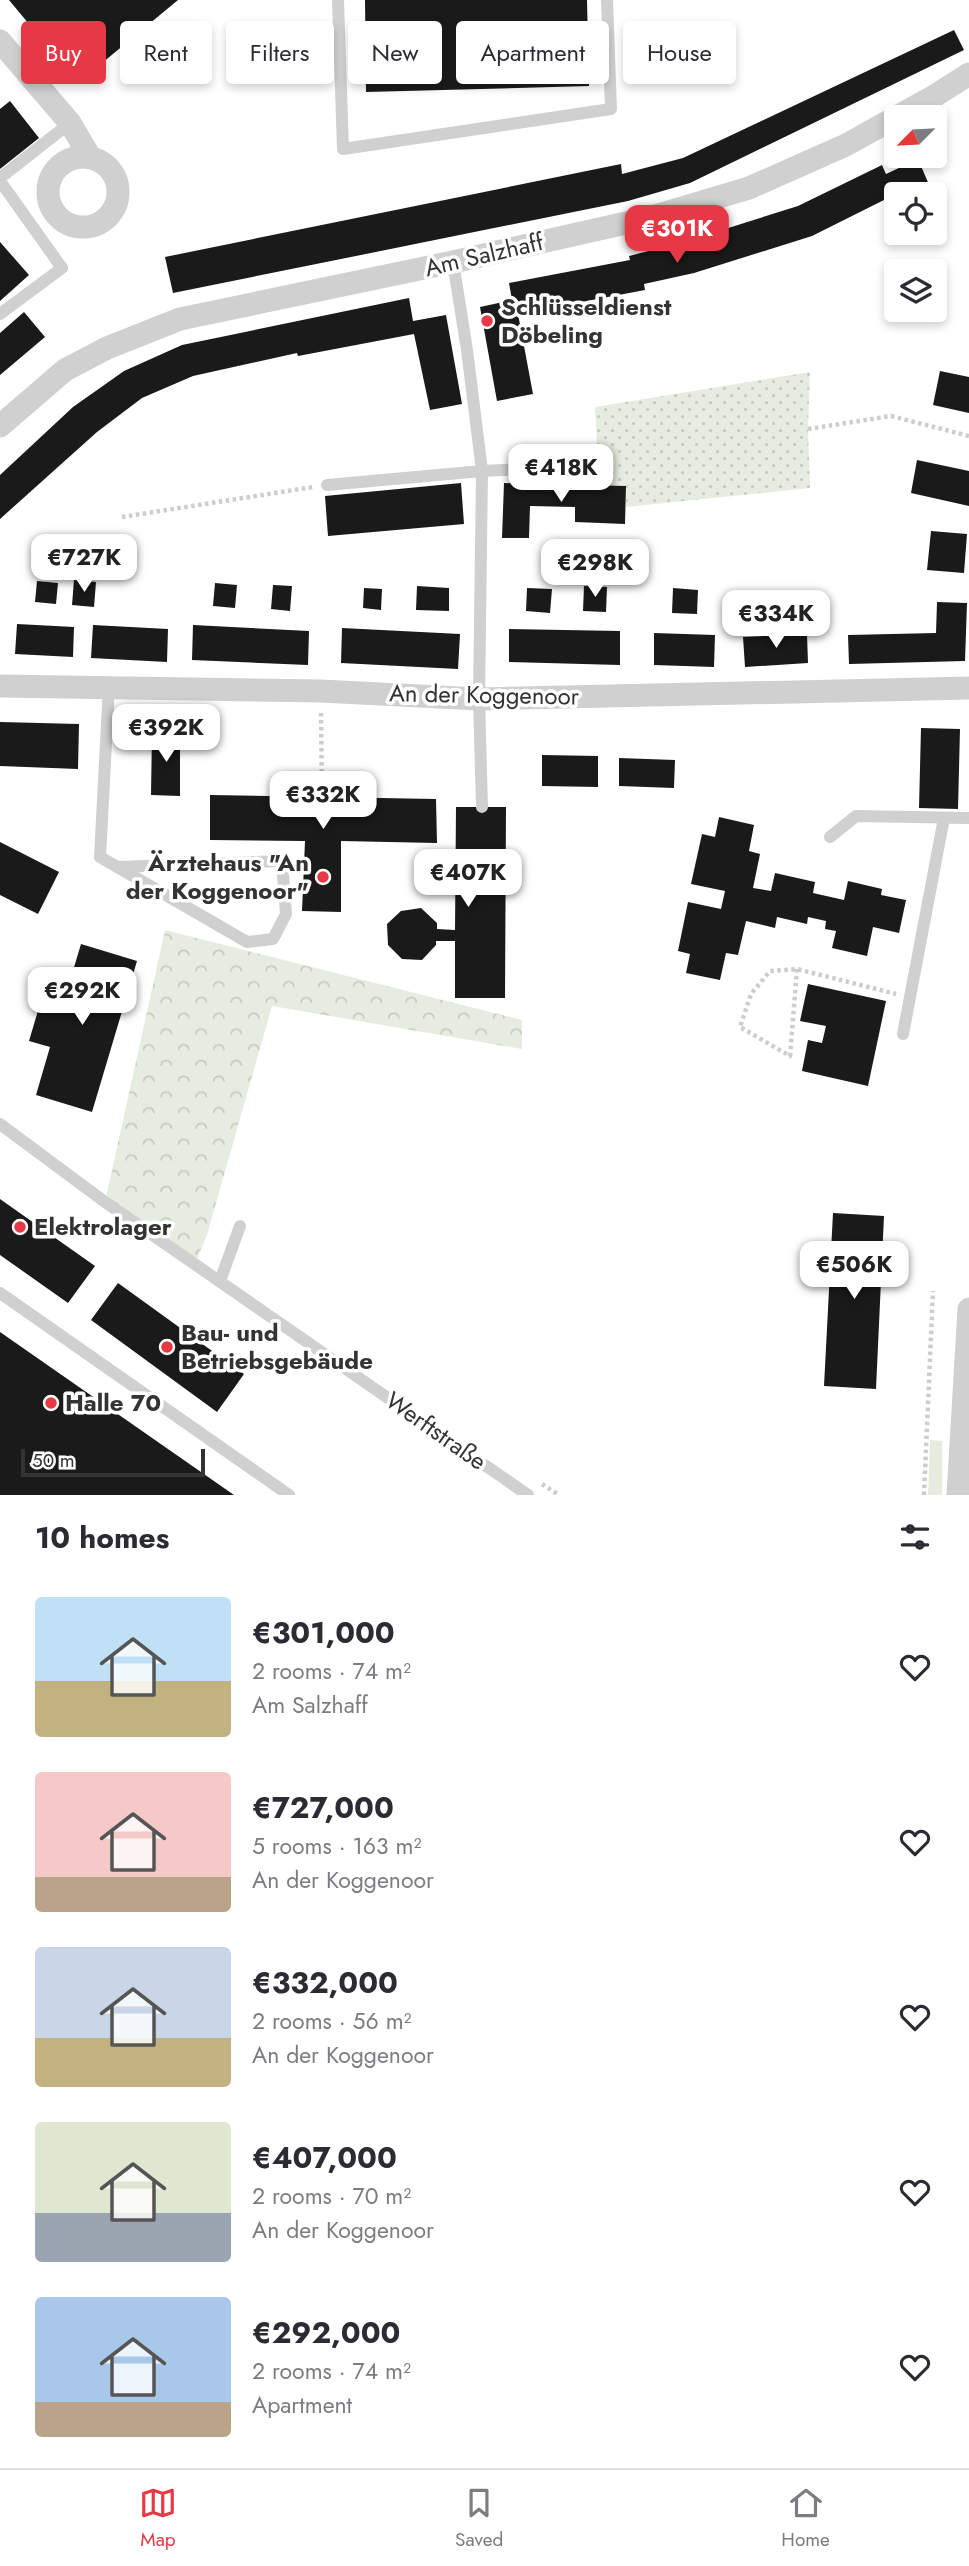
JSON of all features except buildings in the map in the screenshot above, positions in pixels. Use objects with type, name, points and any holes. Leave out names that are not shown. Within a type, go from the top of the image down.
[{"type":"street","points":[[0,41],[69,123],[90,158]]},
{"type":"street","name":"Am Salzhaff","points":[[0,426],[65,370],[107,348],[180,319],[648,218],[750,188],[846,145],[969,74]]},
{"type":"street","name":"An der Koggenoor","points":[[0,686],[321,691],[479,699],[969,688]]},
{"type":"street","points":[[958,1495],[969,1309]]},
{"type":"lane","points":[[338,0],[343,149],[611,109],[607,0]]},
{"type":"lane","points":[[0,314],[62,268],[0,179],[69,123]]},
{"type":"lane","points":[[453,262],[482,471],[479,699],[482,807]]},
{"type":"lane","points":[[327,485],[482,471],[598,466]]},
{"type":"lane","points":[[110,686],[100,857],[117,867],[247,942],[272,939],[286,914],[282,860],[117,867]]},
{"type":"lane","points":[[830,837],[856,816],[969,818]]},
{"type":"lane","points":[[903,1034],[944,818]]},
{"type":"lane","name":"Werftstraße","points":[[0,1124],[105,1202],[528,1495]]},
{"type":"lane","points":[[220,1281],[240,1226]]},
{"type":"lane","points":[[0,1293],[289,1495]]},
{"type":"path","points":[[808,429],[891,416],[969,436]]},
{"type":"path","points":[[122,517],[327,485]]},
{"type":"path","points":[[321,691],[322,797]]},
{"type":"path","points":[[797,969],[790,1056],[740,1027],[751,994],[770,971],[797,969],[910,997]]},
{"type":"path","points":[[924,1495],[933,1291]]},
{"type":"green space","points":[[810,372],[810,488],[626,507],[626,486],[599,485],[595,407]]},
{"type":"green space","points":[[165,930],[522,1020],[522,1049],[272,1006],[207,1235],[195,1264],[105,1202]]},
{"type":"green space","points":[[930,1440],[942,1441],[942,1495],[928,1495]]},
{"type":"place","name":"Schlüsseldienst Döbeling","points":[[487,321]]},
{"type":"place","name":"Ärztehaus \"An der Koggenoor\"","points":[[323,877]]},
{"type":"place","name":"Elektrolager","points":[[20,1227]]},
{"type":"place","name":"Bau- und Betriebsgebäude","points":[[167,1347]]},
{"type":"place","name":"Halle 70","points":[[51,1403]]}]
